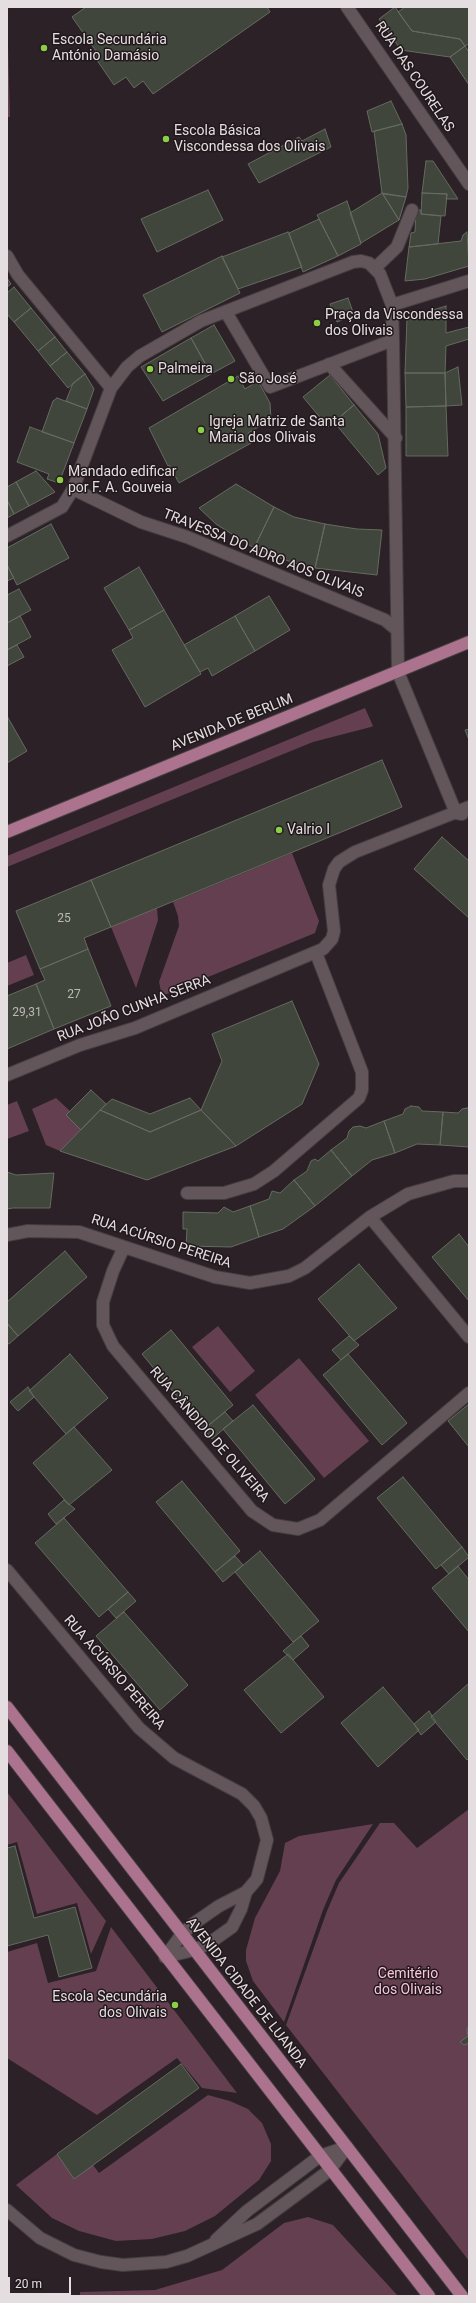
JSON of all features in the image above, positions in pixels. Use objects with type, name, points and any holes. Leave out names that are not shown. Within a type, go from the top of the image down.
[{"type":"main road","name":"AVENIDA DE BERLIM","points":[[7,832],[469,642]]},
{"type":"main road","name":"AVENIDA CIDADE DE LUANDA","points":[[7,1707],[462,2296]]},
{"type":"main road","points":[[7,1751],[429,2296]]},
{"type":"street","name":"RUA DAS COURELAS","points":[[347,7],[469,184]]},
{"type":"street","points":[[376,268],[397,247],[412,210]]},
{"type":"street","points":[[7,256],[18,275],[110,388]]},
{"type":"street","points":[[7,536],[62,507],[73,489],[110,388],[127,367],[140,356],[201,321],[353,262],[361,261],[376,268],[392,306],[396,438],[398,672],[456,813],[469,816]]},
{"type":"street","points":[[392,306],[469,280]]},
{"type":"street","points":[[226,312],[270,388],[393,340]]},
{"type":"street","points":[[329,364],[396,438]]},
{"type":"street","name":"TRAVESSA DO ADRO AOS OLIVAIS","points":[[73,489],[141,522],[188,537],[385,620],[397,630]]},
{"type":"street","name":"RUA JOÃO CUNHA SERRA","points":[[7,1076],[80,1045],[135,1028],[316,953],[328,945],[333,935],[329,885],[334,869],[339,862],[355,852],[469,807]]},
{"type":"street","points":[[187,1193],[224,1193],[254,1184],[274,1171],[359,1098],[362,1090],[362,1072],[316,953]]},
{"type":"street","name":"RUA ACÚRSIO PEREIRA","points":[[7,1235],[28,1231],[79,1232],[215,1277],[250,1283],[289,1276],[305,1268],[370,1217],[408,1194],[454,1181],[469,1181]]},
{"type":"street","points":[[370,1217],[469,1337]]},
{"type":"street","name":"RUA CÂNDIDO DE OLIVEIRA","points":[[124,1247],[113,1271],[103,1302],[104,1325],[112,1346],[252,1511],[273,1525],[298,1529],[320,1520],[469,1393]]},
{"type":"street","name":"RUA ACÚRSIO PEREIRA","points":[[7,1570],[139,1728],[174,1758],[242,1794],[254,1806],[261,1818],[267,1840],[257,1879],[246,1892],[219,1906],[182,1934],[165,1957]]},
{"type":"street","name":"RUA ACÚRSIO PEREIRA","points":[[165,1957],[194,1950],[208,1944],[232,1927],[241,1909],[246,1892]]},
{"type":"street","points":[[207,2248],[247,2211],[320,2156],[346,2146]]},
{"type":"street","points":[[7,2210],[40,2238],[64,2251],[101,2262],[144,2265],[166,2262],[207,2248],[257,2224],[330,2170],[346,2146]]},
{"type":"green space","points":[[7,7],[10,117],[7,117]]},
{"type":"green space","points":[[365,708],[373,726],[371,727],[313,742],[7,867],[7,856]]},
{"type":"green space","points":[[292,853],[319,921],[315,933],[162,996],[159,982],[179,926],[178,916],[173,902]]},
{"type":"green space","points":[[157,908],[158,920],[136,988],[111,927]]},
{"type":"green space","points":[[26,955],[34,975],[7,986],[7,963]]},
{"type":"green space","points":[[56,1098],[70,1111],[67,1115],[81,1130],[60,1151],[46,1145],[32,1109]]},
{"type":"green space","points":[[17,1101],[29,1131],[7,1139],[7,1105]]},
{"type":"green space","points":[[218,1326],[255,1371],[230,1392],[192,1347]]},
{"type":"green space","points":[[299,1358],[369,1441],[324,1478],[255,1395]]},
{"type":"green space","points":[[7,1792],[106,1921],[91,1954],[77,1903],[37,1914],[17,1842],[7,1845]]},
{"type":"green space","name":"Cemitério dos Olivais","points":[[469,1809],[469,2261],[286,2025],[327,1911],[339,1883],[380,1823],[394,1823],[417,1848]]},
{"type":"green space","points":[[373,1824],[336,1880],[323,1910],[284,2022],[253,1981],[246,1961],[246,1950],[255,1918],[280,1871],[285,1843],[299,1836]]},
{"type":"green space","points":[[111,1927],[237,2093],[202,2088],[177,2058],[97,2115],[7,2058],[7,1952],[37,1943],[48,1983],[96,1971]]},
{"type":"green space","points":[[208,2095],[230,2101],[248,2109],[262,2123],[271,2144],[271,2161],[259,2180],[215,2216],[185,2231],[152,2239],[116,2241],[79,2231],[52,2218],[16,2185],[57,2154],[74,2178],[93,2165],[99,2173]]},
{"type":"green space","points":[[308,2217],[333,2225],[398,2296],[80,2296],[80,2292],[155,2290],[222,2270],[284,2223]]},
{"type":"building","points":[[86,7],[267,7],[270,12],[153,94],[143,81],[134,88],[126,77],[114,85],[92,53],[96,51],[72,17]]},
{"type":"building","points":[[395,7],[412,31],[460,39],[465,46],[450,57],[401,50],[379,19]]},
{"type":"building","points":[[405,7],[469,7],[469,44],[465,46],[460,39],[412,31],[398,12]]},
{"type":"building","points":[[465,46],[469,52],[469,85],[450,57]]},
{"type":"building","points":[[391,101],[402,124],[372,132],[367,111]]},
{"type":"building","points":[[402,124],[406,135],[408,188],[406,197],[382,193],[374,131]]},
{"type":"building","points":[[325,129],[331,147],[259,183],[248,164],[299,137],[302,141]]},
{"type":"building","points":[[426,161],[433,161],[458,199],[446,199],[447,194],[422,193]]},
{"type":"building","points":[[208,190],[223,220],[157,252],[141,219]]},
{"type":"building","points":[[382,193],[399,220],[361,243],[350,213]]},
{"type":"building","points":[[422,193],[447,194],[445,216],[421,214]]},
{"type":"building","points":[[383,194],[406,197],[399,220]]},
{"type":"building","points":[[347,201],[361,244],[338,256],[317,215]]},
{"type":"building","points":[[416,210],[421,210],[421,214],[441,216],[438,244],[409,247],[411,233],[415,232]]},
{"type":"building","points":[[319,219],[338,256],[303,272],[289,233]]},
{"type":"building","points":[[288,232],[302,267],[238,289],[222,257]]},
{"type":"building","points":[[467,232],[469,266],[425,279],[405,281],[409,247],[461,241],[463,235]]},
{"type":"building","points":[[222,256],[240,293],[162,332],[143,295]]},
{"type":"building","points":[[7,278],[11,284],[7,287]]},
{"type":"building","points":[[14,287],[31,308],[14,322],[7,314],[7,293]]},
{"type":"building","points":[[348,298],[354,315],[337,322],[330,304]]},
{"type":"building","points":[[446,306],[446,333],[469,327],[469,339],[446,346],[445,373],[405,373],[407,318]]},
{"type":"building","points":[[31,308],[55,337],[38,351],[14,322]]},
{"type":"building","points":[[214,325],[235,361],[211,374],[191,338]]},
{"type":"building","points":[[55,337],[67,352],[50,366],[38,351]]},
{"type":"building","points":[[191,338],[211,374],[163,401],[141,367]]},
{"type":"building","points":[[67,352],[85,374],[68,388],[50,366]]},
{"type":"building","points":[[458,367],[462,405],[446,406],[445,373]]},
{"type":"building","points":[[405,373],[445,373],[446,406],[406,407]]},
{"type":"building","points":[[85,374],[94,389],[87,409],[66,401],[73,383]]},
{"type":"building","points":[[330,375],[354,405],[328,427],[303,397]]},
{"type":"building","name":"Igreja Matriz de Santa Maria dos Olivais","points":[[238,376],[245,389],[258,381],[270,403],[271,420],[248,433],[253,442],[179,483],[169,465],[168,466],[149,428]]},
{"type":"building","points":[[57,398],[87,409],[74,443],[42,432],[53,401]]},
{"type":"building","points":[[354,405],[378,434],[386,468],[378,475],[334,422]]},
{"type":"building","points":[[446,406],[448,456],[406,456],[406,407]]},
{"type":"building","points":[[30,427],[74,443],[59,483],[47,479],[49,474],[17,462]]},
{"type":"building","points":[[36,471],[55,492],[29,506],[16,482]]},
{"type":"building","points":[[16,482],[29,506],[14,514],[7,500],[7,487]]},
{"type":"building","points":[[236,484],[274,507],[254,548],[216,524],[199,508]]},
{"type":"building","points":[[7,500],[14,514],[7,518]]},
{"type":"building","points":[[274,507],[294,517],[325,524],[315,568],[294,563],[254,548]]},
{"type":"building","points":[[51,524],[69,558],[17,585],[7,565],[7,548]]},
{"type":"building","points":[[325,524],[357,529],[382,530],[377,575],[315,568]]},
{"type":"building","points":[[7,565],[14,578],[7,581]]},
{"type":"building","points":[[139,567],[164,610],[129,630],[104,588]]},
{"type":"building","points":[[19,589],[31,610],[7,623],[7,595]]},
{"type":"building","points":[[269,596],[290,630],[255,651],[235,616]]},
{"type":"building","points":[[164,610],[201,674],[145,707],[112,650],[133,638],[129,630]]},
{"type":"building","points":[[20,616],[31,637],[7,650],[7,623]]},
{"type":"building","points":[[235,616],[255,651],[212,676],[208,668],[200,672],[184,645]]},
{"type":"building","points":[[17,645],[24,657],[7,666],[7,650]]},
{"type":"building","points":[[7,716],[27,751],[7,763]]},
{"type":"building","points":[[469,729],[469,740],[465,730]]},
{"type":"building","name":"Valrio I","points":[[382,760],[402,807],[111,927],[91,880]]},
{"type":"building","points":[[442,837],[469,861],[469,918],[414,869]]},
{"type":"building","points":[[91,880],[111,927],[84,938],[88,949],[40,969],[16,911]]},
{"type":"building","points":[[88,949],[111,1006],[54,1029],[36,984],[45,980],[40,969]]},
{"type":"building","points":[[36,984],[54,1029],[7,1049],[7,996]]},
{"type":"building","points":[[292,1001],[319,1064],[302,1104],[236,1146],[201,1110],[222,1061],[212,1034]]},
{"type":"building","points":[[91,1090],[106,1104],[81,1130],[66,1115]]},
{"type":"building","points":[[190,1098],[201,1110],[150,1132],[100,1110],[112,1099],[150,1114]]},
{"type":"building","points":[[411,1106],[419,1107],[422,1111],[443,1112],[440,1145],[417,1144],[395,1153],[384,1121],[403,1114],[405,1109]]},
{"type":"building","points":[[462,1109],[469,1109],[469,1147],[440,1145],[443,1112],[458,1113]]},
{"type":"building","points":[[100,1110],[150,1132],[201,1110],[236,1146],[147,1180],[60,1151]]},
{"type":"building","points":[[384,1121],[395,1153],[372,1160],[352,1176],[331,1150],[347,1138],[349,1131],[353,1127],[360,1126],[366,1128]]},
{"type":"building","points":[[331,1150],[352,1176],[315,1206],[294,1180],[307,1171],[311,1161],[315,1159],[318,1161]]},
{"type":"building","points":[[7,1172],[16,1175],[54,1173],[50,1208],[7,1209]]},
{"type":"building","points":[[294,1180],[315,1206],[283,1229],[259,1237],[250,1206],[269,1199],[272,1191],[280,1193]]},
{"type":"building","points":[[250,1206],[259,1237],[231,1247],[186,1246],[187,1229],[183,1229],[183,1212],[218,1213],[224,1207],[233,1212]]},
{"type":"building","points":[[459,1234],[469,1247],[469,1301],[432,1257]]},
{"type":"building","points":[[65,1251],[87,1277],[18,1336],[7,1323],[7,1302]]},
{"type":"building","points":[[359,1264],[397,1308],[354,1341],[318,1299]]},
{"type":"building","points":[[7,1323],[18,1336],[9,1344],[7,1343]]},
{"type":"building","points":[[171,1330],[233,1405],[204,1429],[142,1354]]},
{"type":"building","points":[[349,1336],[359,1345],[341,1360],[332,1350]]},
{"type":"building","points":[[70,1354],[108,1398],[66,1434],[29,1391]]},
{"type":"building","points":[[348,1354],[407,1423],[382,1445],[323,1375]]},
{"type":"building","points":[[28,1387],[34,1397],[18,1411],[10,1402]]},
{"type":"building","points":[[469,1404],[469,1447],[448,1421]]},
{"type":"building","points":[[253,1405],[315,1479],[285,1504],[223,1429]]},
{"type":"building","points":[[225,1412],[233,1421],[212,1439],[204,1429]]},
{"type":"building","points":[[74,1427],[112,1470],[69,1505],[33,1463]]},
{"type":"building","points":[[403,1477],[462,1547],[436,1569],[377,1498]]},
{"type":"building","points":[[182,1481],[240,1551],[215,1572],[156,1502]]},
{"type":"building","points":[[64,1500],[75,1509],[56,1524],[48,1514]]},
{"type":"building","points":[[64,1518],[128,1592],[99,1617],[35,1543]]},
{"type":"building","points":[[462,1547],[469,1557],[449,1574],[441,1565]]},
{"type":"building","points":[[260,1551],[319,1621],[293,1642],[235,1572]]},
{"type":"building","points":[[235,1556],[243,1565],[223,1582],[215,1572]]},
{"type":"building","points":[[458,1566],[469,1580],[469,1632],[432,1588]]},
{"type":"building","points":[[128,1592],[136,1601],[116,1618],[108,1609]]},
{"type":"building","points":[[124,1612],[188,1685],[160,1710],[96,1636]]},
{"type":"building","points":[[301,1636],[309,1646],[293,1660],[283,1651]]},
{"type":"building","points":[[288,1654],[324,1697],[281,1733],[244,1690]]},
{"type":"building","points":[[469,1683],[469,1758],[467,1760],[431,1717]]},
{"type":"building","points":[[383,1687],[419,1730],[378,1767],[341,1723]]},
{"type":"building","points":[[429,1711],[436,1722],[421,1735],[414,1724]]},
{"type":"building","points":[[15,1846],[34,1918],[75,1907],[92,1968],[59,1977],[48,1935],[7,1946],[7,1848]]},
{"type":"building","points":[[469,2025],[469,2043],[464,2045],[460,2042],[468,2036],[467,2030]]},
{"type":"building","points":[[181,2064],[199,2088],[74,2179],[57,2154]]},
{"type":"place","name":"Escola Secundária António Damásio","points":[[44,48]]},
{"type":"place","name":"Escola Básica Viscondessa dos Olivais","points":[[166,139]]},
{"type":"place","name":"Praça da Viscondessa dos Olivais","points":[[317,323]]},
{"type":"place","name":"Palmeira","points":[[150,369]]},
{"type":"place","name":"São José","points":[[231,379]]},
{"type":"place","name":"Igreja Matriz de Santa Maria dos Olivais","points":[[201,430]]},
{"type":"place","name":"Mandado edificar por F. A. Gouveia","points":[[60,480]]},
{"type":"place","name":"Valrio I","points":[[279,830]]},
{"type":"place","name":"Escola Secundária dos Olivais","points":[[175,2005]]}]
